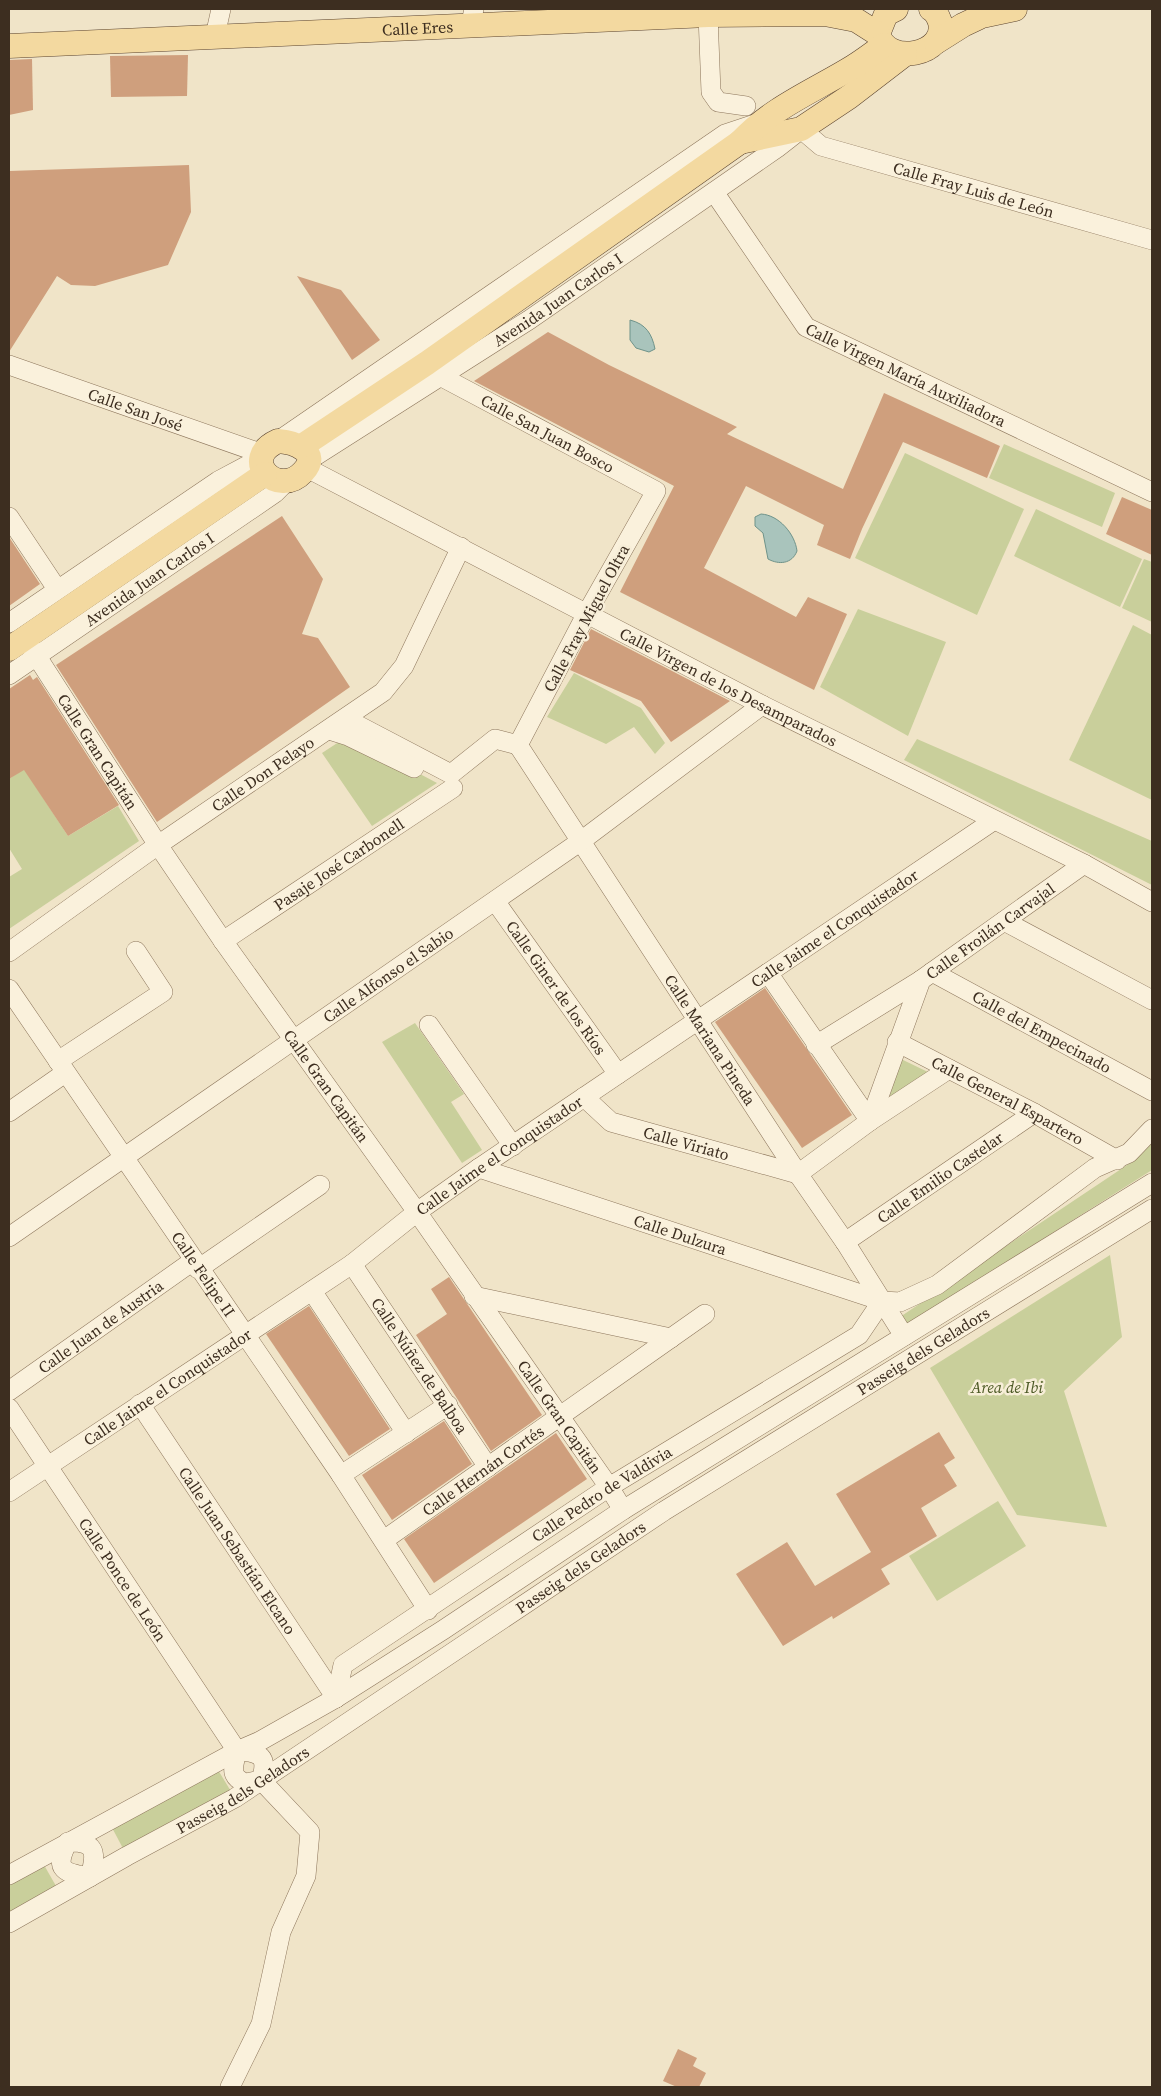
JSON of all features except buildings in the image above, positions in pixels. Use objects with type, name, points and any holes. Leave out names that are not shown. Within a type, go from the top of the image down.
[{"type":"main road","points":[[740,142],[800,129],[849,96],[889,45],[886,14],[896,9]]},
{"type":"main road","points":[[932,9],[940,26],[936,42]]},
{"type":"main road","points":[[889,45],[921,51],[963,25],[982,16],[1014,9]]},
{"type":"main road","name":"Calle Eres","points":[[9,46],[215,36],[472,18],[708,15],[824,11],[856,20],[889,45]]},
{"type":"main road","name":"Avenida Juan Carlos I","points":[[20,642],[271,461],[299,476],[306,458],[434,370],[740,142],[752,115],[814,89],[889,45]]},
{"type":"main road","points":[[271,461],[290,442],[306,458]]},
{"type":"street","points":[[215,36],[221,9]]},
{"type":"street","points":[[708,15],[711,92],[718,102],[752,115]]},
{"type":"street","points":[[800,129],[796,116],[814,89]]},
{"type":"street","name":"Avenida Juan Carlos I","points":[[9,676],[20,642],[57,588],[218,481],[271,461],[752,115]]},
{"type":"street","name":"Avenida Juan Carlos I","points":[[434,370],[529,320],[714,192],[800,129]]},
{"type":"street","name":"Calle Fray Luis de León","points":[[800,129],[821,146],[1152,240]]},
{"type":"street","name":"Calle Virgen María Auxiliadora","points":[[714,192],[806,327],[1152,492]]},
{"type":"street","name":"Calle San José","points":[[9,365],[271,461]]},
{"type":"street","name":"Calle San Juan Bosco","points":[[434,370],[656,491]]},
{"type":"street","name":"Calle Virgen de los Desamparados","points":[[306,458],[461,547],[762,705],[993,821],[1084,864],[1152,902]]},
{"type":"street","name":"Calle Fray Miguel Oltra","points":[[518,745],[587,613],[656,491]]},
{"type":"street","points":[[9,517],[57,588]]},
{"type":"street","name":"Calle Don Pelayo","points":[[9,952],[158,845],[346,719],[383,692],[404,666],[461,547]]},
{"type":"street","name":"Calle Gran Capitán","points":[[20,642],[223,941],[417,1212],[474,1296],[609,1486],[623,1510]]},
{"type":"street","name":"Calle Alfonso el Sabio","points":[[9,1237],[581,841],[762,705]]},
{"type":"street","points":[[346,719],[451,774],[495,739],[518,745]]},
{"type":"street","name":"Pasaje José Carbonell","points":[[223,941],[453,788],[348,736],[329,730]]},
{"type":"street","name":"Calle Mariana Pineda","points":[[518,745],[798,1174],[846,1242],[904,1336]]},
{"type":"street","name":"Calle Jaime el Conquistador","points":[[9,1492],[352,1264],[417,1212],[479,1168],[993,821]]},
{"type":"street","name":"Calle Froilán Carvajal","points":[[870,1121],[897,1042],[927,976],[1084,864]]},
{"type":"street","name":"Calle Giner de los Ríos","points":[[495,901],[618,1074]]},
{"type":"street","points":[[1004,921],[1152,1000]]},
{"type":"street","points":[[9,1112],[62,1067],[163,992],[136,951]]},
{"type":"street","points":[[768,973],[870,1121]]},
{"type":"street","points":[[816,1045],[927,976]]},
{"type":"street","name":"Calle del Empecinado","points":[[927,976],[1152,1091]]},
{"type":"street","name":"Calle Felipe II","points":[[9,990],[341,1475],[428,1610]]},
{"type":"street","points":[[429,1026],[513,1146]]},
{"type":"street","name":"Calle General Espartero","points":[[897,1042],[1034,1113],[1117,1160]]},
{"type":"street","points":[[798,1174],[870,1121],[949,1069]]},
{"type":"street","name":"Calle Viriato","points":[[584,1097],[610,1122],[798,1174]]},
{"type":"street","name":"Calle Emilio Castelar","points":[[846,1242],[1034,1113]]},
{"type":"street","points":[[882,1301],[900,1302],[937,1285],[1095,1168],[1117,1160],[1129,1153],[1152,1129]]},
{"type":"street","name":"Calle Dulzura","points":[[479,1168],[882,1301]]},
{"type":"street","points":[[9,1875],[237,1751],[260,1741],[336,1698],[443,1630],[623,1510],[1152,1183]]},
{"type":"street","name":"Calle Juan de Austria","points":[[9,1391],[196,1265],[320,1185]]},
{"type":"street","name":"Passeig dels Geladors","points":[[9,1923],[235,1798],[664,1511],[1152,1209]]},
{"type":"street","name":"Calle Núñez de Balboa","points":[[352,1264],[488,1467]]},
{"type":"street","points":[[312,1291],[406,1433]]},
{"type":"street","points":[[474,1296],[671,1338]]},
{"type":"street","name":"Calle Pedro de Valdivia","points":[[336,1698],[343,1665],[428,1610],[609,1486],[859,1335],[882,1301]]},
{"type":"street","name":"Calle Hernán Cortés","points":[[384,1540],[705,1314]]},
{"type":"street","name":"Calle Juan Sebastián Elcano","points":[[140,1404],[336,1698]]},
{"type":"street","points":[[341,1475],[448,1405]]},
{"type":"street","name":"Calle Ponce de León","points":[[9,1408],[237,1751]]},
{"type":"street","points":[[230,2087],[248,2054],[261,2024],[281,1932],[306,1876],[310,1832],[261,1780],[246,1783],[236,1777],[232,1768],[237,1751]]},
{"type":"street","points":[[68,1842],[81,1842],[91,1848],[95,1859],[90,1877],[72,1875],[63,1868],[61,1857],[68,1842]]},
{"type":"green space","points":[[1004,444],[1115,493],[1102,527],[989,478]]},
{"type":"green space","points":[[905,453],[1024,509],[977,615],[855,558]]},
{"type":"green space","points":[[1036,509],[1142,559],[1120,607],[1014,556]]},
{"type":"green space","points":[[1144,559],[1152,562],[1152,622],[1122,608]]},
{"type":"green space","points":[[858,609],[946,642],[908,736],[820,687]]},
{"type":"green space","points":[[1133,625],[1152,635],[1152,800],[1069,760]]},
{"type":"green space","points":[[574,673],[641,708],[665,743],[655,754],[634,727],[606,744],[547,717]]},
{"type":"green space","points":[[348,736],[437,783],[372,826],[322,753]]},
{"type":"green space","points":[[917,739],[1152,841],[1152,885],[904,760]]},
{"type":"green space","points":[[24,769],[68,836],[118,806],[139,841],[9,929],[9,877],[22,869],[9,848],[9,779]]},
{"type":"green space","points":[[415,1023],[464,1094],[451,1102],[482,1150],[462,1163],[382,1042]]},
{"type":"green space","points":[[901,1059],[930,1073],[887,1104]]},
{"type":"green space","points":[[1152,1141],[1152,1170],[905,1326],[900,1317],[1133,1161]]},
{"type":"green space","name":"Area de Ibi","points":[[1110,1255],[1122,1337],[1064,1391],[1107,1527],[1017,1515],[930,1368]]},
{"type":"green space","points":[[998,1501],[1026,1546],[937,1601],[909,1556]]},
{"type":"green space","points":[[215,1765],[235,1798],[127,1856],[109,1822]]},
{"type":"green space","points":[[40,1858],[60,1893],[9,1923],[9,1875]]},
{"type":"water","points":[[630,320],[640,324],[647,330],[655,349],[649,352],[636,348],[630,340]]},
{"type":"water","points":[[761,514],[768,515],[780,522],[793,538],[797,551],[789,561],[781,563],[768,559],[763,533],[755,526],[755,517]]}]
